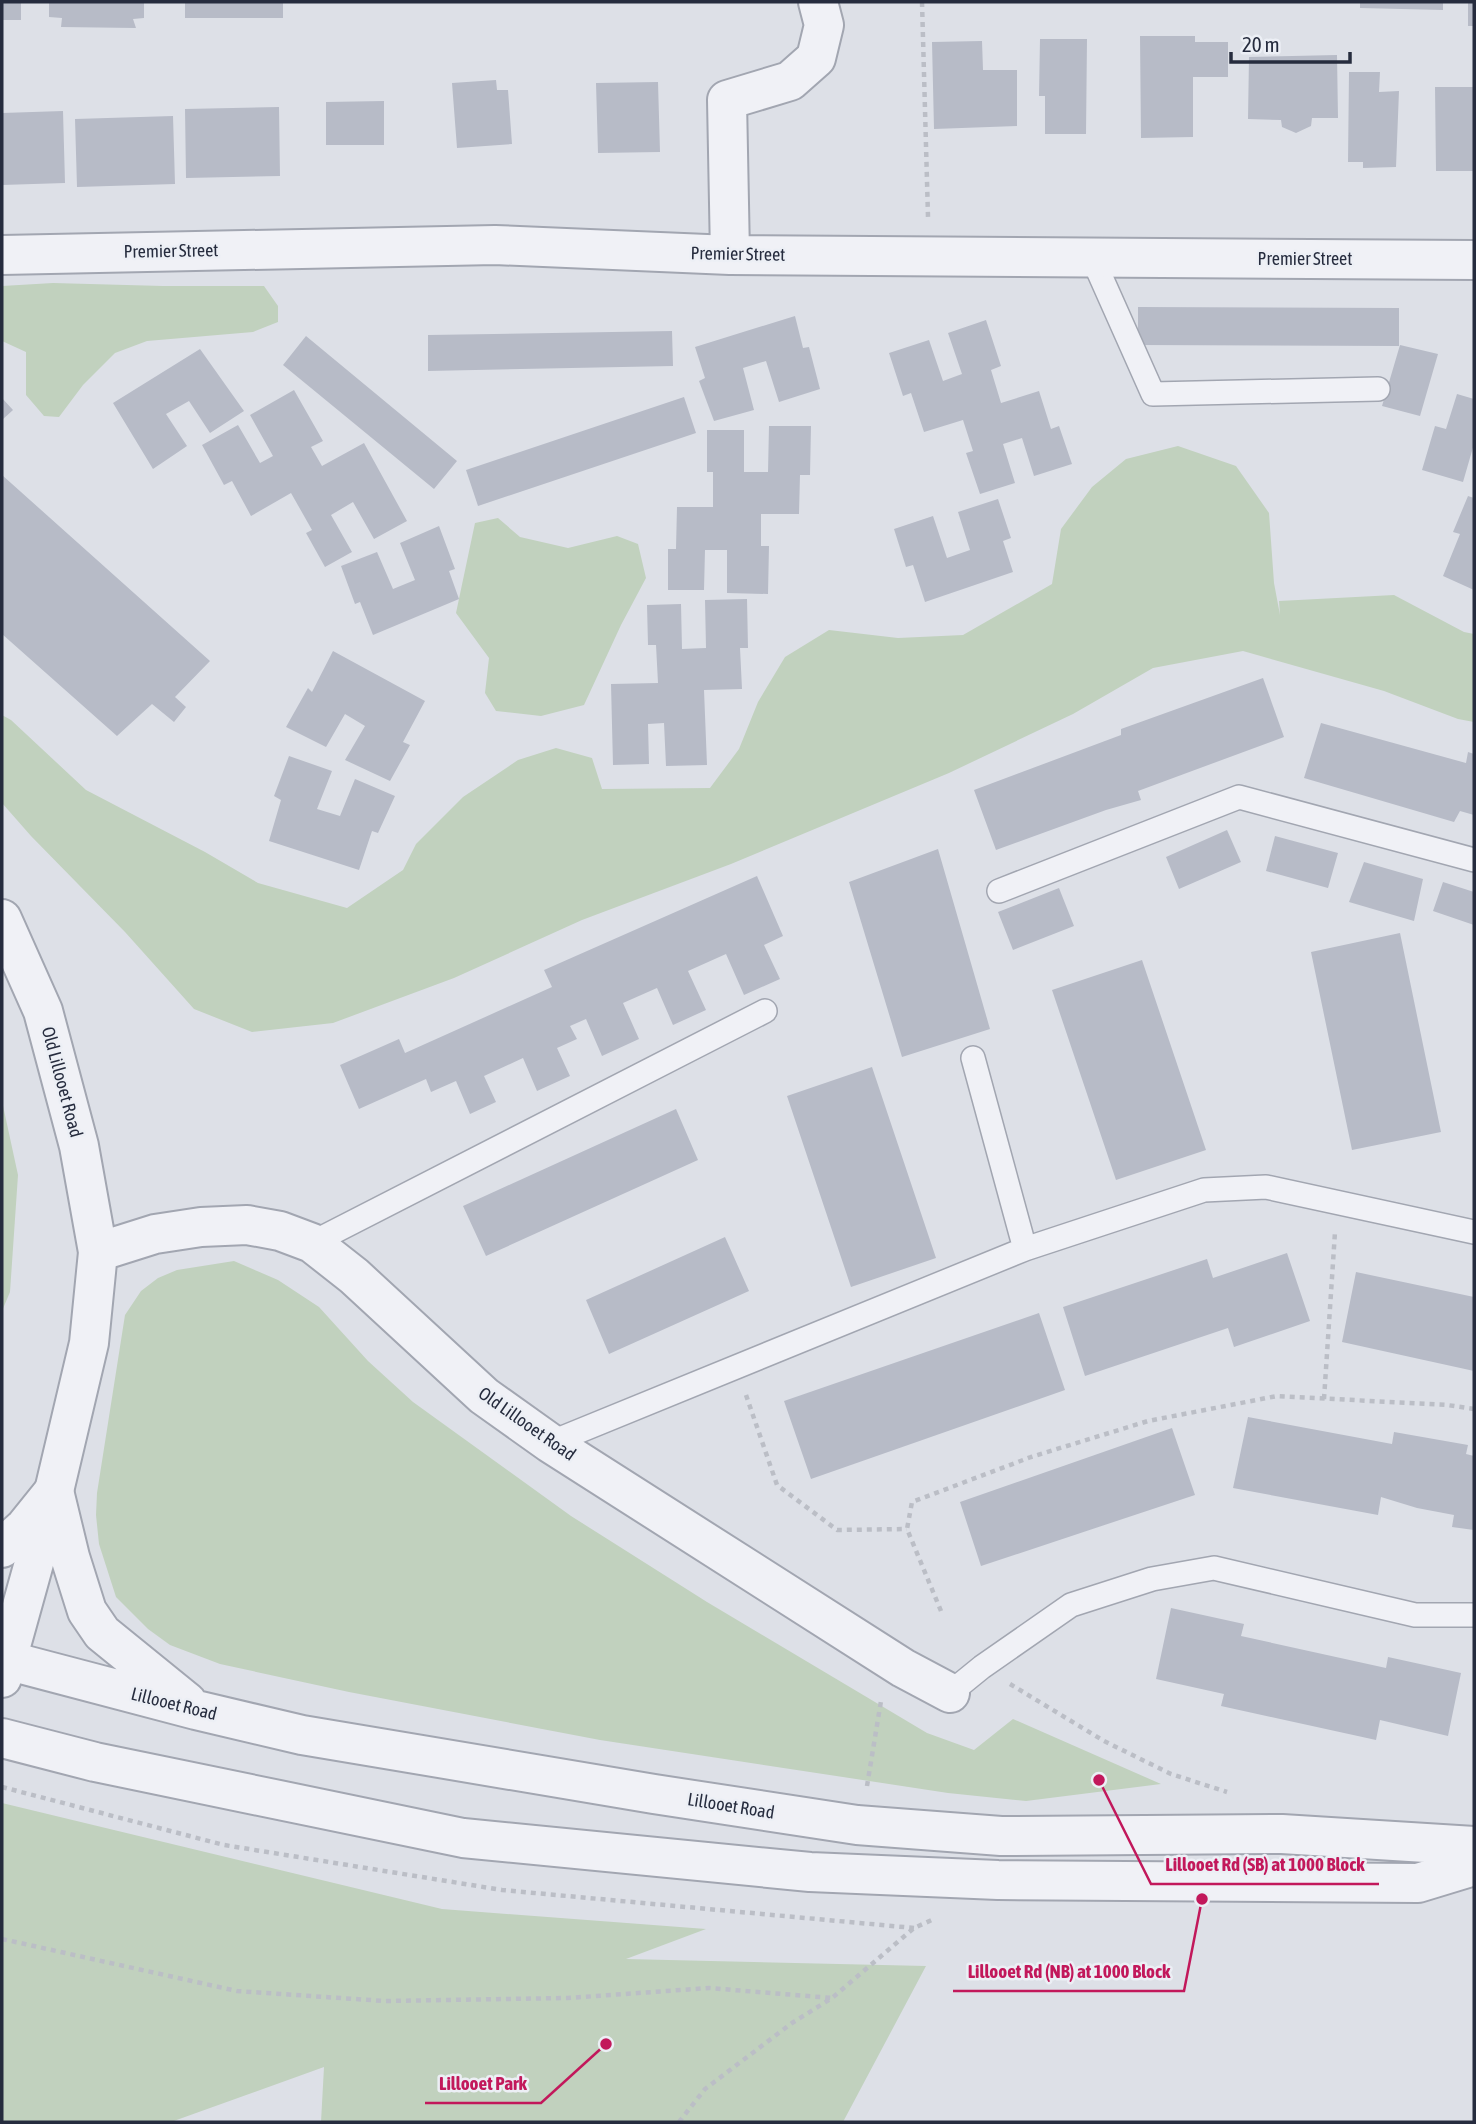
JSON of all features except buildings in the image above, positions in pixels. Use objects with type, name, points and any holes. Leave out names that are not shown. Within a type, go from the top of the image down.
[{"type":"street","points":[[730,255],[727,100],[790,81],[816,58],[824,25],[818,2]]},
{"type":"street","name":"Premier Street","points":[[2,255],[495,245],[730,255],[1474,260]]},
{"type":"street","name":"Old Lillooet Road","points":[[2,919],[43,1012],[79,1146],[98,1252],[89,1342],[54,1491],[3,1666]]},
{"type":"street","name":"Old Lillooet Road","points":[[98,1252],[155,1234],[247,1224],[280,1231],[312,1243],[354,1276],[484,1396],[550,1443],[903,1668],[950,1693]]},
{"type":"street","points":[[2,1548],[25,1527],[54,1491]]},
{"type":"street","points":[[54,1491],[87,1611],[102,1633],[196,1710]]},
{"type":"street","name":"Lillooet Road","points":[[3,1666],[302,1735],[857,1825],[1000,1836],[1282,1834],[1474,1846]]},
{"type":"street","points":[[2,1738],[95,1762],[463,1838],[810,1872],[998,1880],[1418,1883],[1474,1866]]},
{"type":"lane","points":[[1092,257],[1153,394],[1378,389]]},
{"type":"lane","points":[[999,891],[1239,797],[1474,860]]},
{"type":"lane","points":[[312,1243],[765,1011]]},
{"type":"lane","points":[[973,1058],[1025,1249]]},
{"type":"lane","points":[[550,1443],[1025,1249],[1204,1190],[1266,1187],[1474,1232]]},
{"type":"lane","points":[[950,1693],[982,1667],[1071,1605],[1152,1578],[1214,1568],[1415,1615],[1474,1615]]},
{"type":"lane","points":[[998,1880],[1000,1836]]},
{"type":"path","points":[[922,2],[929,256]]},
{"type":"path","points":[[1324,1399],[1337,1202]]},
{"type":"path","points":[[736,1367],[776,1485],[837,1530],[907,1529]]},
{"type":"path","points":[[941,1611],[907,1529],[912,1502],[1031,1457],[1148,1421],[1277,1396],[1447,1405],[1474,1409]]},
{"type":"path","points":[[982,1667],[1104,1741],[1171,1774],[1227,1792]]},
{"type":"path","points":[[867,1786],[879,1704],[903,1668]]},
{"type":"path","points":[[679,2122],[705,2089],[792,2023],[832,1998],[914,1927]]},
{"type":"path","points":[[2,1939],[237,1991],[384,2001],[568,1998],[709,1988],[832,1998]]},
{"type":"green space","points":[[53,283],[264,286],[278,306],[278,322],[253,332],[147,341],[115,353],[83,385],[59,417],[44,416],[26,395],[26,352],[2,341],[2,286]]},
{"type":"green space","points":[[1178,446],[1236,466],[1269,513],[1274,583],[1280,615],[1279,601],[1394,595],[1464,632],[1474,634],[1474,722],[1458,719],[1384,691],[1243,651],[1153,668],[1073,714],[949,773],[731,864],[582,920],[454,978],[333,1023],[252,1032],[194,1009],[2,803],[2,715],[11,720],[86,790],[258,883],[347,908],[403,870],[416,844],[463,797],[518,760],[556,748],[592,758],[602,789],[710,788],[739,749],[758,702],[785,657],[829,630],[898,638],[963,635],[1052,584],[1061,529],[1092,487],[1126,459]]},
{"type":"green space","points":[[498,518],[520,537],[568,548],[617,536],[638,544],[646,578],[584,705],[541,716],[496,711],[485,693],[489,658],[456,613],[475,523]]},
{"type":"green space","points":[[2,1101],[18,1175],[10,1292],[2,1311]]},
{"type":"green space","points":[[234,1261],[278,1280],[319,1307],[368,1361],[413,1402],[571,1516],[707,1602],[927,1733],[974,1750],[1013,1719],[1161,1784],[1026,1801],[948,1793],[600,1740],[349,1692],[220,1664],[170,1645],[148,1629],[116,1597],[99,1544],[97,1493],[125,1315],[141,1291],[158,1278],[177,1270]]},
{"type":"green space","points":[[2,1803],[442,1909],[706,1929],[626,1959],[926,1966],[843,2122],[321,2122],[324,2067],[171,2122],[2,2122]]},
{"type":"place","name":"Lillooet Rd (SB) at 1000 Block","points":[[1099,1780]]},
{"type":"place","name":"Lillooet Rd (NB) at 1000 Block","points":[[1202,1899]]},
{"type":"place","name":"Lillooet Park","points":[[606,2044]]}]
